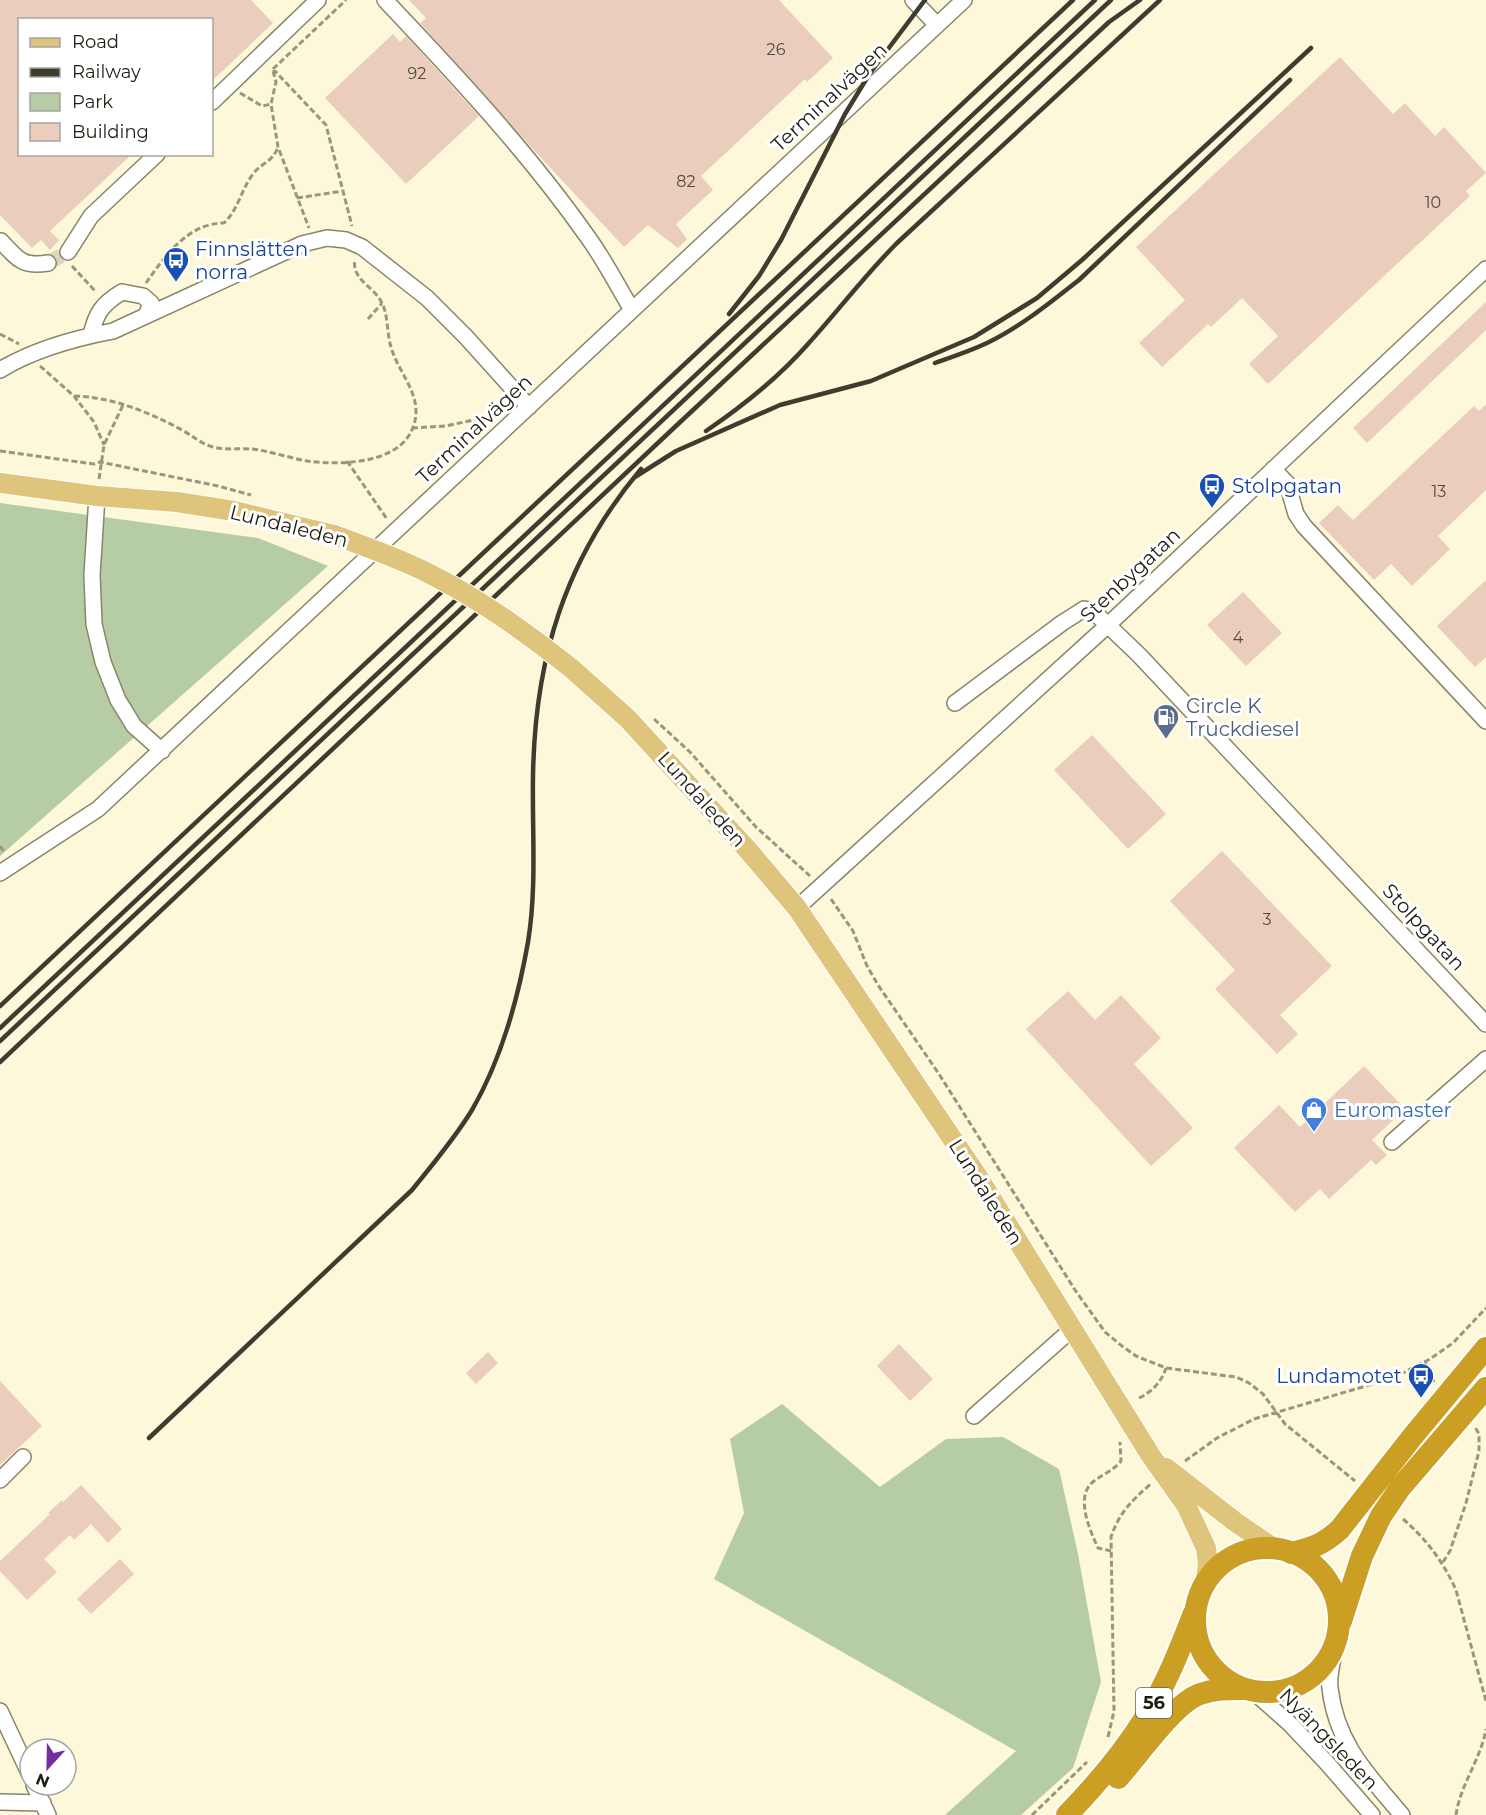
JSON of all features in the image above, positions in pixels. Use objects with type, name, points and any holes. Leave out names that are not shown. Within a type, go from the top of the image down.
[{"type":"highway","points":[[1206,1579],[1224,1561],[1252,1548],[1282,1550],[1315,1548],[1329,1539],[1340,1529],[1486,1348]]},
{"type":"highway","name":"56","points":[[1082,1815],[1181,1707],[1199,1694],[1221,1689],[1273,1692],[1301,1684],[1322,1666],[1338,1634],[1362,1556],[1381,1516],[1400,1488],[1486,1388]]},
{"type":"highway","points":[[1282,1550],[1308,1561],[1320,1571],[1332,1588],[1338,1605],[1338,1634]]},
{"type":"highway","name":"56","points":[[1067,1815],[1110,1766],[1145,1718],[1171,1669],[1206,1579]]},
{"type":"highway","name":"56","points":[[1199,1601],[1197,1634],[1203,1653],[1213,1668],[1248,1691]]},
{"type":"main road","name":"Lundaleden","points":[[0,483],[97,496],[177,502],[234,511],[333,535],[372,549],[425,571],[482,603],[571,668],[628,719],[747,849],[797,908],[978,1177],[1071,1330],[1151,1456],[1186,1505],[1206,1548],[1206,1579]]},
{"type":"main road","name":"Lundaleden","points":[[1151,1456],[1234,1521],[1282,1550]]},
{"type":"street","points":[[213,101],[318,0]]},
{"type":"street","points":[[385,0],[499,124],[539,172],[588,237],[632,310]]},
{"type":"street","points":[[913,0],[937,25]]},
{"type":"street","name":"Terminalvägen","points":[[0,873],[98,808],[162,751],[963,0]]},
{"type":"street","points":[[69,258],[91,216],[156,156]]},
{"type":"street","points":[[0,370],[29,355],[91,336],[113,332],[302,244],[327,238],[346,240],[360,245],[427,298],[466,337],[529,407]]},
{"type":"street","points":[[1,241],[14,256],[31,266],[48,263]]},
{"type":"street","name":"Stenbygatan","points":[[797,908],[1109,624],[1486,268]]},
{"type":"street","points":[[91,336],[96,317],[105,302],[122,292],[138,294],[150,303],[146,316]]},
{"type":"street","points":[[1273,469],[1287,483],[1296,514],[1304,526],[1486,721]]},
{"type":"street","points":[[97,496],[92,575],[94,624],[103,662],[118,700],[134,726],[162,751]]},
{"type":"street","name":"Stolpgatan","points":[[955,703],[1084,609],[1093,611],[1109,624],[1486,1024]]},
{"type":"street","points":[[1392,1142],[1486,1059]]},
{"type":"street","points":[[974,1416],[1071,1330]]},
{"type":"street","points":[[0,1480],[23,1457]]},
{"type":"street","name":"Nyängsleden","points":[[1338,1634],[1329,1686],[1337,1722],[1354,1757],[1402,1815]]},
{"type":"street","name":"Nyängsleden","points":[[1248,1691],[1290,1724],[1372,1815]]},
{"type":"street","points":[[0,1711],[18,1749]]},
{"type":"street","points":[[0,1802],[46,1809]]},
{"type":"path","points":[[273,69],[346,0]]},
{"type":"path","points":[[273,69],[276,81],[272,104],[278,147],[313,241]]},
{"type":"path","points":[[104,445],[94,422],[74,396],[91,396],[139,410],[216,448],[256,449],[316,462],[372,460],[391,453],[405,441],[412,428],[415,416],[414,401],[391,349],[382,303],[355,273],[354,264],[360,245],[326,125],[273,69]]},
{"type":"path","points":[[230,84],[252,102],[262,106],[272,104]]},
{"type":"path","points":[[138,294],[159,263],[196,228],[211,223],[224,223],[232,214],[254,172],[274,158],[278,147]]},
{"type":"path","points":[[297,198],[343,191]]},
{"type":"path","points":[[69,258],[105,302]]},
{"type":"path","points":[[369,320],[382,303]]},
{"type":"path","points":[[97,496],[104,445],[123,405]]},
{"type":"path","points":[[412,428],[446,426],[529,407]]},
{"type":"path","points":[[0,451],[94,464],[100,462],[226,488]]},
{"type":"path","points":[[347,461],[396,531]]},
{"type":"path","points":[[652,717],[690,752],[756,827],[820,886],[839,909],[853,931],[867,966],[878,985],[939,1074],[1091,1314],[1105,1332],[1136,1356],[1166,1368],[1236,1377],[1249,1383],[1263,1394],[1285,1424],[1357,1482]]},
{"type":"path","points":[[1179,1465],[1236,1427],[1393,1378],[1425,1362],[1454,1343],[1486,1308]]},
{"type":"path","points":[[1425,1362],[1434,1384]]},
{"type":"path","points":[[1139,1398],[1146,1395],[1163,1377],[1166,1368]]},
{"type":"path","points":[[1443,1562],[1450,1551],[1479,1451],[1479,1434],[1475,1427]]},
{"type":"path","points":[[1111,1551],[1098,1548],[1085,1509],[1084,1498],[1093,1482],[1116,1467],[1121,1461],[1120,1442]]},
{"type":"path","points":[[1102,1746],[1110,1731],[1114,1711],[1111,1537],[1117,1521],[1132,1500],[1153,1482]]},
{"type":"path","points":[[1397,1514],[1420,1534],[1443,1562],[1456,1590],[1486,1701]]},
{"type":"path","points":[[1456,1815],[1458,1803],[1484,1740],[1486,1729]]},
{"type":"path","points":[[1032,1815],[1091,1759]]},
{"type":"green space","points":[[0,503],[258,538],[328,566],[0,856]]},
{"type":"green space","points":[[782,1404],[880,1487],[946,1439],[1003,1437],[1059,1469],[1078,1554],[1101,1682],[1073,1768],[1021,1815],[945,1815],[1016,1751],[714,1579],[744,1513],[730,1439]]},
{"type":"building","points":[[0,0],[251,0],[273,23],[213,80],[213,18],[18,18],[18,156],[130,156],[50,231],[59,240],[50,250],[41,240],[32,248],[0,215]]},
{"type":"building","points":[[409,0],[779,0],[833,58],[807,82],[805,79],[701,176],[713,190],[676,224],[687,239],[678,248],[648,225],[624,247],[420,23],[426,18]]},
{"type":"building","points":[[393,34],[400,42],[406,36],[479,116],[406,184],[325,98]]},
{"type":"building","points":[[1340,57],[1393,114],[1405,103],[1435,136],[1444,127],[1486,173],[1466,191],[1470,196],[1268,384],[1249,364],[1278,336],[1242,298],[1211,327],[1208,324],[1162,367],[1139,343],[1185,300],[1136,247]]},
{"type":"building","points":[[1486,302],[1486,330],[1367,443],[1353,428]]},
{"type":"building","points":[[1486,404],[1486,490],[1438,536],[1450,549],[1412,586],[1391,564],[1374,580],[1319,523],[1338,505],[1353,520],[1474,406],[1479,411]]},
{"type":"building","points":[[1486,580],[1486,657],[1475,667],[1437,626]]},
{"type":"building","points":[[1243,592],[1282,633],[1246,666],[1207,625]]},
{"type":"building","points":[[1092,735],[1166,814],[1128,849],[1054,770]]},
{"type":"building","points":[[1222,851],[1332,966],[1280,1015],[1298,1034],[1277,1054],[1215,989],[1235,970],[1170,901]]},
{"type":"building","points":[[1068,991],[1095,1020],[1121,995],[1161,1038],[1134,1064],[1193,1128],[1151,1166],[1026,1029]]},
{"type":"building","name":"Euromaster","points":[[1364,1066],[1405,1109],[1372,1140],[1387,1155],[1376,1165],[1371,1160],[1329,1199],[1320,1189],[1295,1212],[1234,1148],[1279,1105],[1300,1127]]},
{"type":"building","points":[[899,1344],[933,1379],[910,1401],[877,1366]]},
{"type":"building","points":[[488,1352],[498,1363],[476,1384],[466,1373]]},
{"type":"building","points":[[0,1381],[42,1426],[0,1465]]},
{"type":"building","points":[[81,1485],[122,1529],[108,1543],[91,1524],[74,1540],[70,1535],[44,1559],[57,1572],[27,1600],[0,1571],[0,1561],[50,1514],[48,1513]]},
{"type":"building","points":[[120,1559],[134,1574],[91,1614],[77,1599]]},
{"type":"tunnel","points":[[48,263],[68,252]]},
{"type":"railway","points":[[729,314],[759,276],[781,240],[845,114],[870,73],[925,0]]},
{"type":"railway","points":[[0,1006],[1073,0]]},
{"type":"railway","points":[[0,1028],[1095,0]]},
{"type":"railway","points":[[0,1041],[1111,0]]},
{"type":"railway","points":[[0,1062],[1109,22],[1140,0]]},
{"type":"railway","points":[[706,431],[747,401],[785,368],[897,243],[1160,0]]},
{"type":"railway","points":[[635,477],[676,451],[780,405],[871,381],[974,337],[1037,298],[1082,260],[1311,48]]},
{"type":"railway","points":[[935,363],[999,337],[1079,280],[1290,80]]},
{"type":"railway","points":[[149,1438],[412,1190],[444,1151],[482,1091],[507,1029],[528,942],[533,880],[535,732],[548,650],[559,612],[592,538],[641,469]]},
{"type":"place","name":"Finnslätten norra","points":[[176,283]]},
{"type":"place","name":"Stolpgatan","points":[[1212,509]]},
{"type":"place","name":"Circle K Truckdiesel","points":[[1166,740]]},
{"type":"place","name":"Euromaster","points":[[1314,1133]]},
{"type":"place","name":"Lundamotet","points":[[1421,1399]]}]
